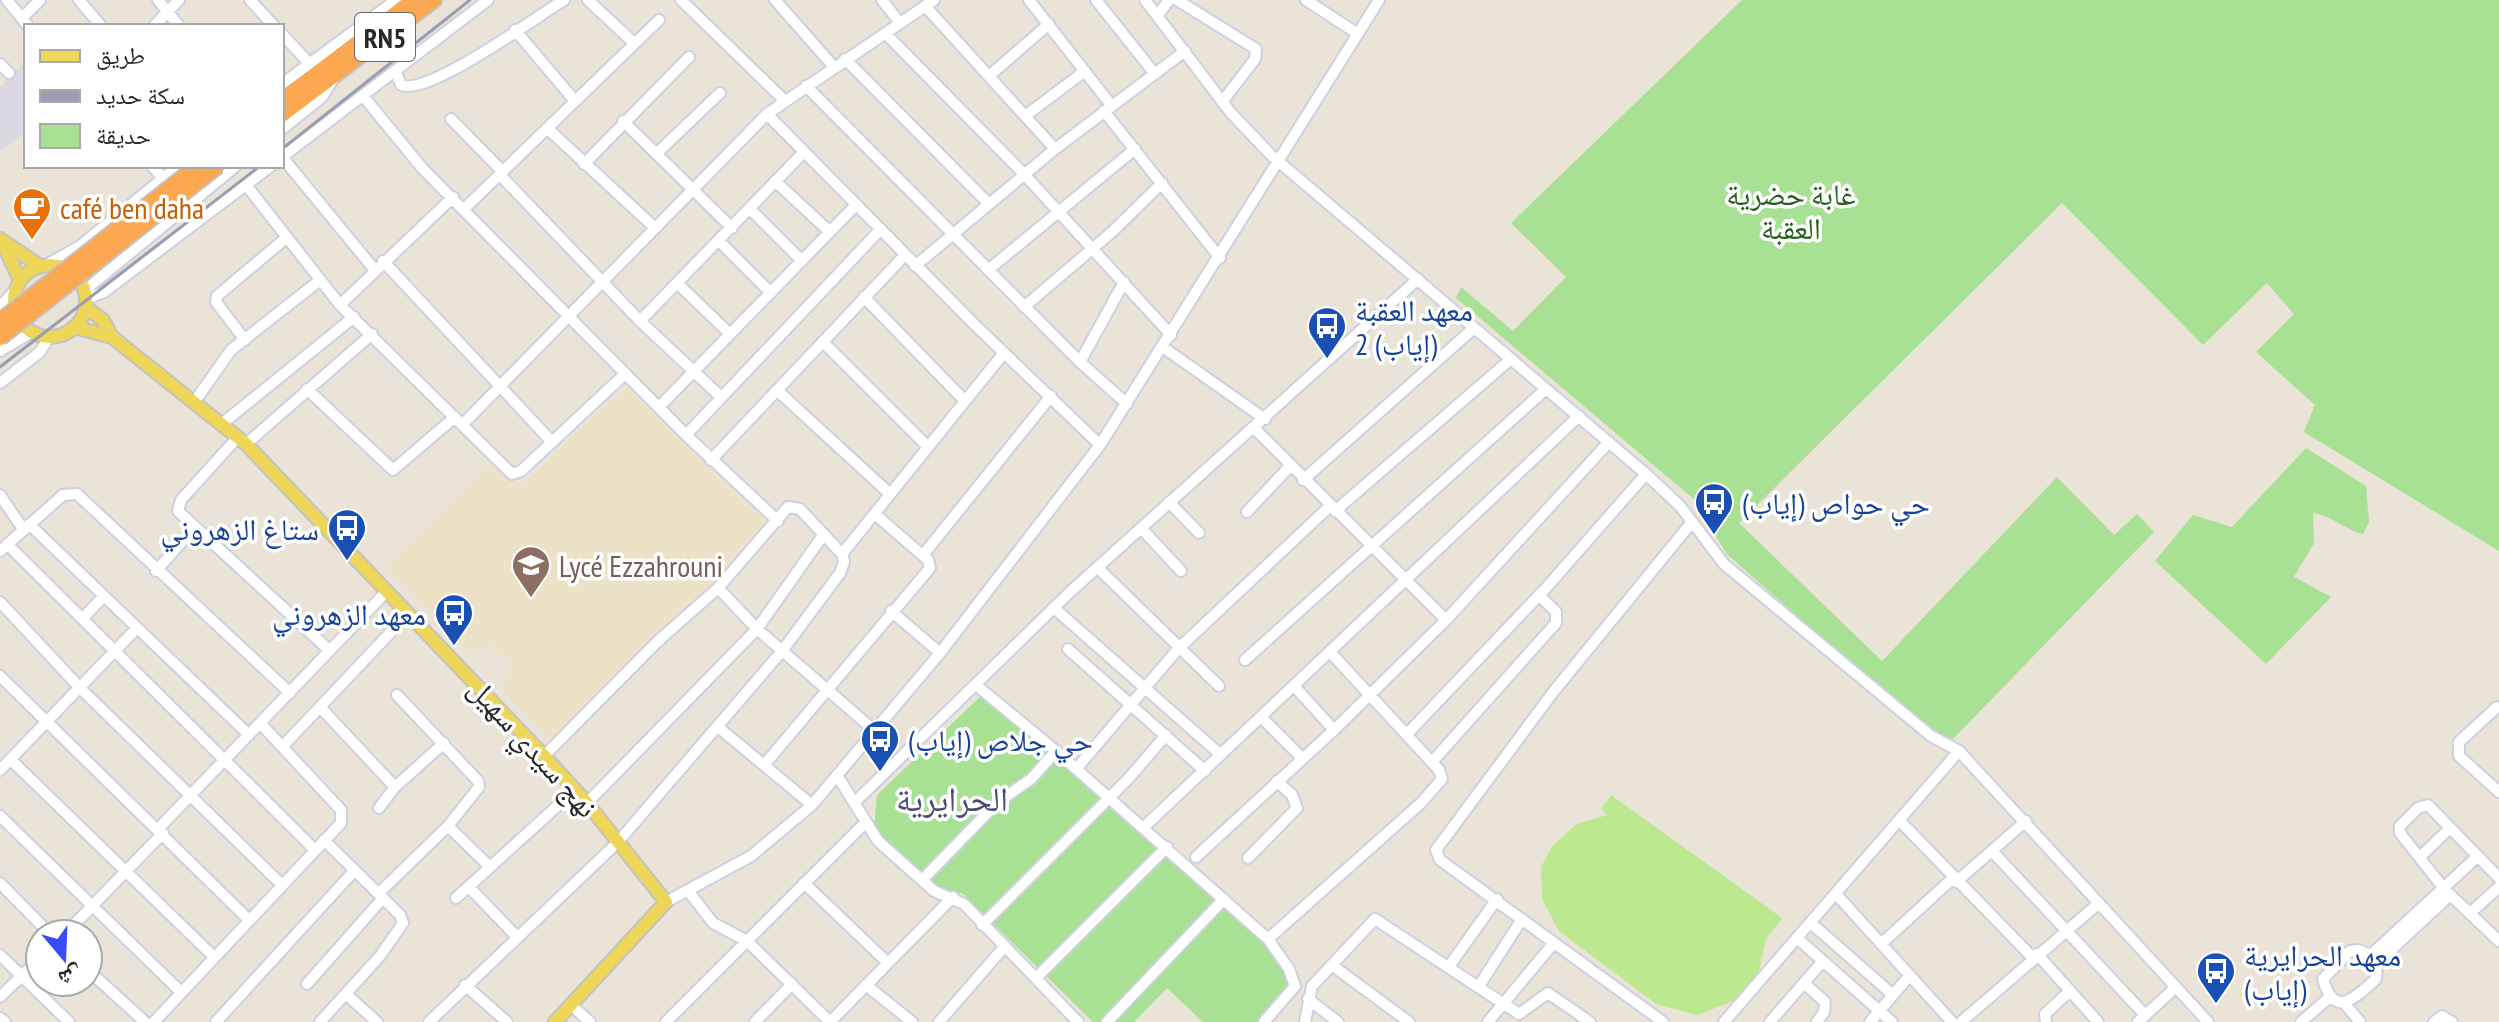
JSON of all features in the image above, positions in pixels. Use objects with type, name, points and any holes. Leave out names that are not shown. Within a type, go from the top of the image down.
[{"type":"highway","name":"RN5","points":[[284,113],[308,87],[413,0]]},
{"type":"highway","name":"RN5","points":[[284,99],[335,74],[434,0]]},
{"type":"highway","points":[[0,321],[194,168]]},
{"type":"highway","points":[[0,338],[215,168]]},
{"type":"main road","points":[[1,239],[43,266],[70,271],[85,299],[74,327],[49,337],[32,332],[16,314],[18,285],[1,239]]},
{"type":"main road","points":[[18,285],[43,266]]},
{"type":"main road","name":"نهج سيدي سهيل","points":[[85,299],[103,320],[112,337]]},
{"type":"main road","name":"نهج سيدي سهيل","points":[[74,327],[112,337],[242,440],[544,756],[587,803],[666,902]]},
{"type":"main road","points":[[555,1022],[666,902]]},
{"type":"street","points":[[7,0],[25,22],[40,0]]},
{"type":"street","points":[[79,0],[99,24]]},
{"type":"street","points":[[158,0],[177,24]]},
{"type":"street","points":[[156,24],[179,0]]},
{"type":"street","points":[[250,0],[272,24]]},
{"type":"street","points":[[284,155],[488,0]]},
{"type":"street","points":[[396,72],[405,87],[437,80],[564,0]]},
{"type":"street","points":[[588,0],[634,43]]},
{"type":"street","points":[[681,0],[785,101]]},
{"type":"street","points":[[775,0],[834,67]]},
{"type":"street","points":[[882,0],[900,23]]},
{"type":"street","points":[[1029,0],[1085,71],[1135,149],[1220,258]]},
{"type":"street","points":[[1096,0],[1155,74]]},
{"type":"street","points":[[1145,0],[1222,102],[1277,161],[1646,474],[1692,522],[1724,564],[1931,736],[1959,751],[2176,987],[2202,1020]]},
{"type":"street","points":[[1158,15],[1169,0]]},
{"type":"street","points":[[1177,0],[1256,49],[1255,59],[1222,102]]},
{"type":"street","points":[[1306,0],[1358,34]]},
{"type":"street","points":[[666,902],[689,892],[773,840],[812,805],[940,653],[1100,445],[1164,348],[1379,0]]},
{"type":"street","points":[[284,82],[391,1]]},
{"type":"street","points":[[307,389],[393,470],[501,387],[767,114],[929,3],[1055,149]]},
{"type":"street","points":[[465,208],[659,20]]},
{"type":"street","points":[[989,76],[1049,24]]},
{"type":"street","points":[[515,30],[575,101]]},
{"type":"street","points":[[885,33],[1024,174],[1171,335]]},
{"type":"street","points":[[284,36],[309,63]]},
{"type":"street","points":[[915,266],[1055,149],[1185,51]]},
{"type":"street","points":[[584,164],[689,57]]},
{"type":"street","points":[[845,59],[988,203]]},
{"type":"street","points":[[0,64],[9,73]]},
{"type":"street","points":[[1025,116],[1085,71]]},
{"type":"street","points":[[284,127],[322,97],[335,74]]},
{"type":"street","points":[[806,86],[1024,307],[1127,404]]},
{"type":"street","points":[[657,153],[720,93]]},
{"type":"street","points":[[363,96],[397,141],[711,460],[778,521]]},
{"type":"street","points":[[767,114],[1003,354],[1100,445]]},
{"type":"street","points":[[451,119],[603,283],[692,373],[721,397]]},
{"type":"street","points":[[623,121],[732,228]]},
{"type":"street","points":[[547,128],[654,227]]},
{"type":"street","points":[[988,270],[1135,149]]},
{"type":"street","points":[[640,321],[804,152]]},
{"type":"street","points":[[284,159],[374,269]]},
{"type":"street","points":[[154,168],[163,178]]},
{"type":"street","points":[[43,266],[80,246],[176,168]]},
{"type":"street","points":[[85,299],[234,168]]},
{"type":"street","points":[[85,299],[104,292],[268,168]]},
{"type":"street","points":[[776,182],[830,232]]},
{"type":"street","points":[[1024,307],[1094,249],[1162,183]]},
{"type":"street","points":[[246,185],[340,305],[514,475],[625,374]]},
{"type":"street","points":[[340,305],[374,269],[453,197]]},
{"type":"street","points":[[659,407],[856,205]]},
{"type":"street","points":[[750,209],[802,261]]},
{"type":"street","points":[[686,435],[880,230]]},
{"type":"street","points":[[245,340],[216,302],[217,296],[286,238]]},
{"type":"street","points":[[719,241],[771,293]]},
{"type":"street","points":[[711,460],[779,392],[905,255]]},
{"type":"street","points":[[383,261],[552,442]]},
{"type":"street","points":[[855,802],[1054,608],[1418,279]]},
{"type":"street","points":[[195,401],[225,356],[319,281]]},
{"type":"street","points":[[1080,362],[1124,282]]},
{"type":"street","points":[[678,284],[730,334]]},
{"type":"street","points":[[0,307],[18,285]]},
{"type":"street","points":[[864,297],[964,400]]},
{"type":"street","points":[[223,423],[354,317]]},
{"type":"street","points":[[1303,480],[1474,328]]},
{"type":"street","points":[[0,351],[32,332]]},
{"type":"street","points":[[329,650],[181,515],[179,506],[242,440],[372,334]]},
{"type":"street","points":[[0,383],[40,352],[49,337]]},
{"type":"street","points":[[823,342],[927,446]]},
{"type":"street","points":[[1164,348],[1265,419]]},
{"type":"street","points":[[842,554],[1003,354]]},
{"type":"street","points":[[1077,768],[1144,685],[1178,649],[1333,509],[1511,359]]},
{"type":"street","points":[[1245,660],[1546,389]]},
{"type":"street","points":[[779,392],[890,494]]},
{"type":"street","points":[[923,555],[1051,396]]},
{"type":"street","points":[[1144,827],[1579,416]]},
{"type":"street","points":[[1254,428],[1446,620]]},
{"type":"street","points":[[1196,857],[1334,730],[1446,620],[1609,442]]},
{"type":"street","points":[[1247,512],[1290,466]]},
{"type":"street","points":[[1407,734],[1539,595],[1646,474]]},
{"type":"street","points":[[290,693],[77,494],[63,495],[4,547],[83,618],[315,850]]},
{"type":"street","points":[[0,495],[26,527],[249,735]]},
{"type":"street","points":[[1169,502],[1199,533]]},
{"type":"street","points":[[429,1022],[618,842],[782,651],[840,573],[844,562],[842,554],[796,507],[788,507],[718,588],[657,642],[544,756]]},
{"type":"street","points":[[765,764],[891,611],[928,572],[931,564],[923,555],[876,515]]},
{"type":"street","points":[[1663,1022],[1440,860],[1438,847],[1554,691],[1692,522]]},
{"type":"street","points":[[156,571],[195,527]]},
{"type":"street","points":[[1141,528],[1181,571]]},
{"type":"street","points":[[587,803],[757,629],[824,534]]},
{"type":"street","points":[[1098,568],[1219,686]]},
{"type":"street","points":[[718,588],[757,629],[875,731]]},
{"type":"street","points":[[80,918],[126,871],[191,794],[387,591]]},
{"type":"street","points":[[1432,762],[1556,623],[1556,612],[1539,595]]},
{"type":"street","points":[[83,618],[103,597]]},
{"type":"street","points":[[0,602],[81,689],[281,884]]},
{"type":"street","points":[[1054,608],[1221,755]]},
{"type":"street","points":[[891,611],[940,653]]},
{"type":"street","points":[[283,746],[408,614]]},
{"type":"street","points":[[0,770],[136,629]]},
{"type":"street","points":[[1068,649],[1205,771]]},
{"type":"street","points":[[1268,939],[1421,803],[1442,779],[1432,762],[1331,653]]},
{"type":"street","points":[[0,676],[248,919]]},
{"type":"street","points":[[976,685],[1077,768],[1268,939],[1295,985],[1264,1022]]},
{"type":"street","points":[[1295,687],[1334,730]]},
{"type":"street","points":[[307,984],[381,895],[448,826],[479,787],[478,781],[397,695]]},
{"type":"street","points":[[320,707],[395,787]]},
{"type":"street","points":[[2497,707],[2459,742],[2457,749],[2459,756],[2499,792]]},
{"type":"street","points":[[1262,718],[1303,759]]},
{"type":"street","points":[[154,1022],[341,823],[341,810],[260,723]]},
{"type":"street","points":[[718,727],[812,805]]},
{"type":"street","points":[[982,925],[1109,798],[1166,735]]},
{"type":"street","points":[[379,808],[395,787],[444,743]]},
{"type":"street","points":[[922,880],[998,802],[1031,779],[1056,751]]},
{"type":"street","points":[[1724,1022],[1959,751]]},
{"type":"street","points":[[11,760],[213,956]]},
{"type":"street","points":[[838,777],[878,841],[938,893],[953,897],[1078,1022]]},
{"type":"street","points":[[1248,858],[1297,808],[1292,795],[1277,781]]},
{"type":"street","points":[[456,898],[575,790]]},
{"type":"street","points":[[2498,938],[2447,892],[2399,830],[2418,808],[2428,805],[2499,878]]},
{"type":"street","points":[[0,816],[181,992]]},
{"type":"street","points":[[1899,820],[1954,880],[2035,956],[2098,1022]]},
{"type":"street","points":[[1881,944],[2026,821]]},
{"type":"street","points":[[666,1022],[865,823]]},
{"type":"street","points":[[448,826],[489,866]]},
{"type":"street","points":[[2420,857],[2450,828]]},
{"type":"street","points":[[320,1022],[347,995],[402,928],[400,915],[324,840]]},
{"type":"street","points":[[1036,978],[1167,847]]},
{"type":"street","points":[[1992,851],[2141,1019],[2176,987]]},
{"type":"street","points":[[2374,959],[2447,892],[2478,856]]},
{"type":"street","points":[[216,1022],[354,871]]},
{"type":"street","points":[[0,883],[34,918]]},
{"type":"street","points":[[804,883],[888,963]]},
{"type":"street","points":[[469,887],[517,937]]},
{"type":"street","points":[[2470,913],[2499,887]]},
{"type":"street","points":[[689,892],[713,923],[747,941],[830,1022],[953,897]]},
{"type":"street","points":[[1836,894],[1952,1022]]},
{"type":"street","points":[[1107,1022],[1224,899]]},
{"type":"street","points":[[1450,965],[1497,899]]},
{"type":"street","points":[[1961,1022],[2099,903]]},
{"type":"street","points":[[1305,1022],[1312,986],[1375,919],[1521,1014],[1548,993],[1590,1022]]},
{"type":"street","points":[[1479,986],[1522,919]]},
{"type":"street","points":[[1812,924],[1892,994]]},
{"type":"street","points":[[1798,939],[1892,1022]]},
{"type":"street","points":[[1488,1022],[1553,944]]},
{"type":"street","points":[[939,1022],[1005,946]]},
{"type":"street","points":[[2360,1022],[2344,1003],[2331,996],[2323,979],[2350,951],[2374,959]]},
{"type":"street","points":[[0,955],[69,1022]]},
{"type":"street","points":[[2344,1003],[2350,1002],[2376,979],[2374,959]]},
{"type":"street","points":[[1770,1022],[1823,961]]},
{"type":"street","points":[[1333,966],[1409,1022]]},
{"type":"street","points":[[0,997],[24,972]]},
{"type":"street","points":[[1870,1022],[1910,975]]},
{"type":"street","points":[[1804,983],[1825,1002],[1824,1012],[1817,1022]]},
{"type":"street","points":[[755,1022],[792,984]]},
{"type":"street","points":[[104,985],[145,1022]]},
{"type":"street","points":[[465,985],[507,1022]]},
{"type":"street","points":[[866,985],[912,1022]]},
{"type":"street","points":[[2046,1022],[2045,1014],[2070,991]]},
{"type":"street","points":[[347,995],[377,1022]]},
{"type":"street","points":[[2301,1022],[2331,996]]},
{"type":"street","points":[[1308,999],[1338,1022]]},
{"type":"street","points":[[570,1004],[577,1018],[590,1022]]},
{"type":"street","points":[[2434,1022],[2442,1016],[2452,1022]]},
{"type":"street","points":[[0,1018],[5,1022]]},
{"type":"shaded area","points":[[24,63],[24,133],[0,152],[0,87]]},
{"type":"shaded area","name":"Lycé Ezzahrouni","points":[[633,386],[764,520],[767,530],[593,698],[553,743],[502,689],[511,663],[492,644],[466,652],[385,566],[495,461],[520,486],[627,387]]},
{"type":"green space","name":"غابة حضرية العقبة","points":[[1742,0],[2499,0],[2499,551],[2304,432],[2315,405],[2256,352],[2294,314],[2267,283],[2203,345],[2062,203],[1739,523],[1882,661],[2057,477],[2114,535],[2137,514],[2154,532],[1951,741],[1893,701],[1727,554],[1710,527],[1716,518],[1456,298],[1461,287],[1513,331],[1566,277],[1511,223]]},
{"type":"green space","points":[[2306,448],[2366,486],[2369,522],[2363,534],[2313,513],[2314,543],[2294,577],[2331,597],[2266,664],[2155,561],[2193,515],[2232,527]]},
{"type":"green space","points":[[982,695],[1267,941],[1295,985],[1262,1022],[1203,1022],[1167,988],[1134,1022],[1093,1022],[962,893],[941,891],[874,829],[877,795]]},
{"type":"green space","points":[[1611,795],[1782,918],[1766,939],[1758,977],[1736,1000],[1697,1015],[1656,1004],[1559,931],[1542,899],[1541,867],[1552,846],[1577,824],[1607,815],[1601,809]]},
{"type":"railway","points":[[284,147],[470,0]]},
{"type":"railway","points":[[0,367],[257,168]]},
{"type":"place","name":"café ben daha","points":[[32,241]]},
{"type":"place","name":"معهد العقبة 2 (إياب)","points":[[1327,360]]},
{"type":"place","name":"حي حواص (إياب)","points":[[1714,536]]},
{"type":"place","name":"ستاغ الزهروني","points":[[347,562]]},
{"type":"place","name":"Lycé Ezzahrouni","points":[[531,599]]},
{"type":"place","name":"معهد الزهروني","points":[[454,647]]},
{"type":"place","name":"حي جلاص (إياب)","points":[[880,773]]},
{"type":"place","name":"معهد الحرايرية (إياب)","points":[[2216,1005]]},
{"type":"district","name":"الحرايرية","points":[[952,798]]}]
